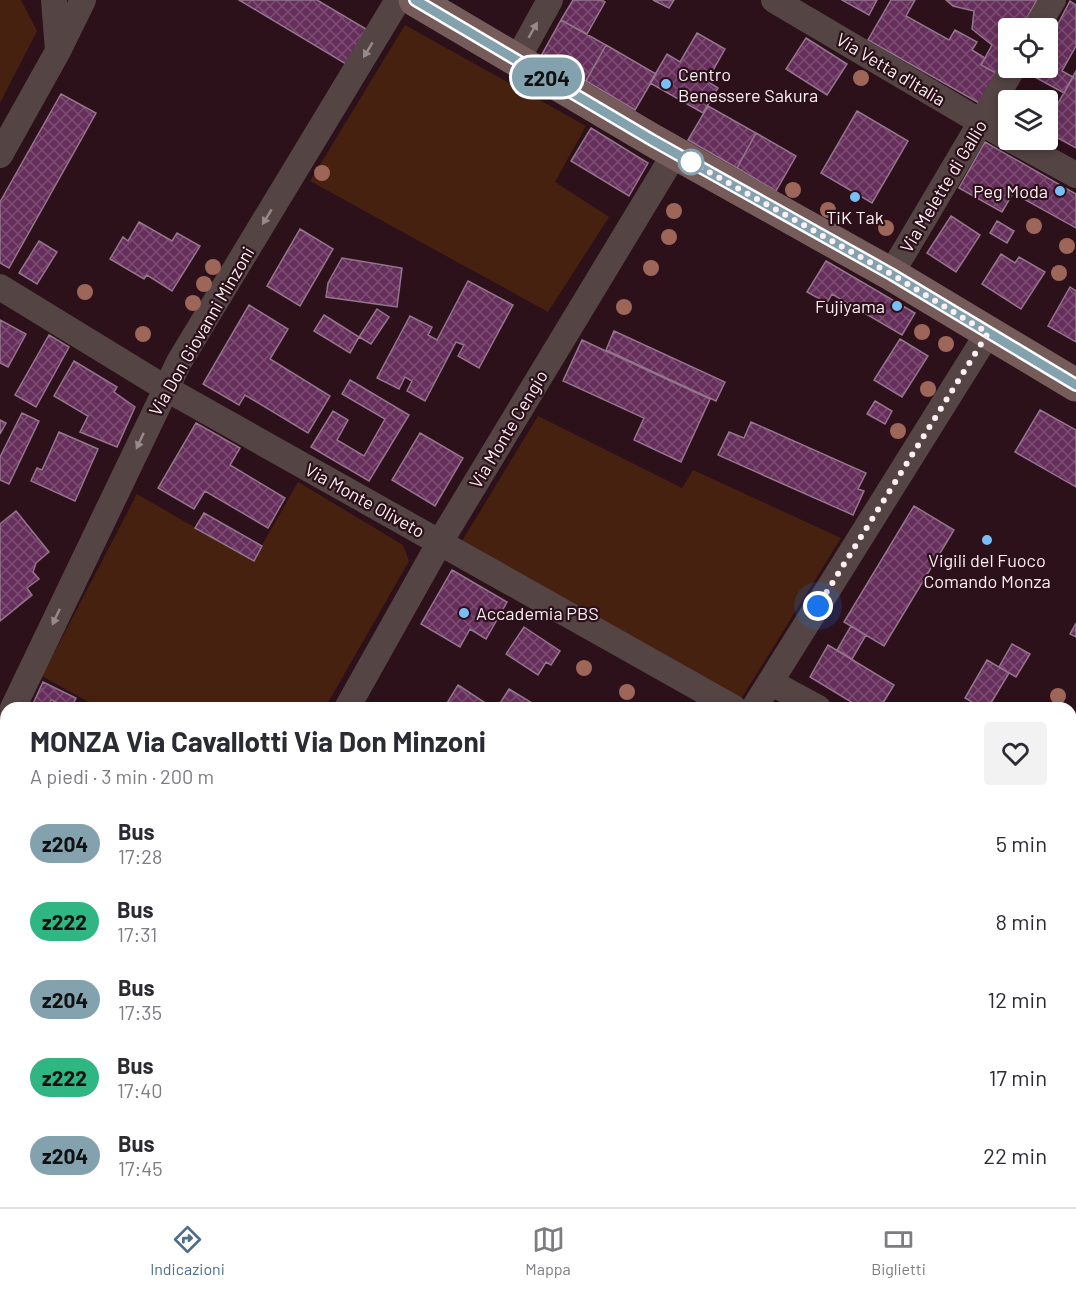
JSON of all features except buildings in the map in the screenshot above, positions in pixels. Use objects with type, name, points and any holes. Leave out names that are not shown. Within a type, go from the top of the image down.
[{"type":"street","points":[[54,0],[58,51]]},
{"type":"street","points":[[0,155],[58,51],[83,0]]},
{"type":"street","name":"Via Don Giovanni Minzoni","points":[[16,702],[178,362],[398,0]]},
{"type":"street","points":[[415,0],[675,153],[891,274],[1076,385]]},
{"type":"street","points":[[517,60],[550,0]]},
{"type":"street","name":"Via Vetta d'Italia","points":[[774,0],[998,132]]},
{"type":"street","points":[[1042,18],[1053,0]]},
{"type":"street","name":"Via Melette di Gallio","points":[[891,274],[1007,78]]},
{"type":"street","name":"Via Vetta d'Italia","points":[[1030,150],[1076,175]]},
{"type":"street","name":"Via Monte Cengio","points":[[350,702],[440,542],[675,153]]},
{"type":"street","name":"Via Monte Oliveto","points":[[0,287],[165,388],[723,702]]},
{"type":"street","points":[[758,702],[988,333]]},
{"type":"street","points":[[770,682],[807,702]]},
{"type":"shaded area","points":[[0,0],[21,0],[37,31],[0,103]]},
{"type":"shaded area","points":[[405,25],[586,126],[555,182],[609,217],[548,312],[310,181]]},
{"type":"shaded area","points":[[538,416],[682,488],[693,470],[841,538],[741,699],[462,541]]},
{"type":"shaded area","points":[[298,482],[403,545],[409,561],[328,702],[88,702],[42,676],[137,494],[253,561]]},
{"type":"bus line","name":"z204","points":[[415,0],[652,140],[891,274],[1076,385]]},
{"type":"place","name":"Centro Benessere Sakura","points":[[666,84]]},
{"type":"place","name":"Peg Moda","points":[[1060,191]]},
{"type":"place","name":"TiK Tak","points":[[855,197]]},
{"type":"place","name":"Fujiyama","points":[[897,306]]},
{"type":"place","name":"Vigili del Fuoco Comando Monza","points":[[987,540]]},
{"type":"place","name":"Accademia PBS","points":[[464,613]]},
{"type":"route","points":[[691,162],[891,274],[988,333],[818,606]]}]
